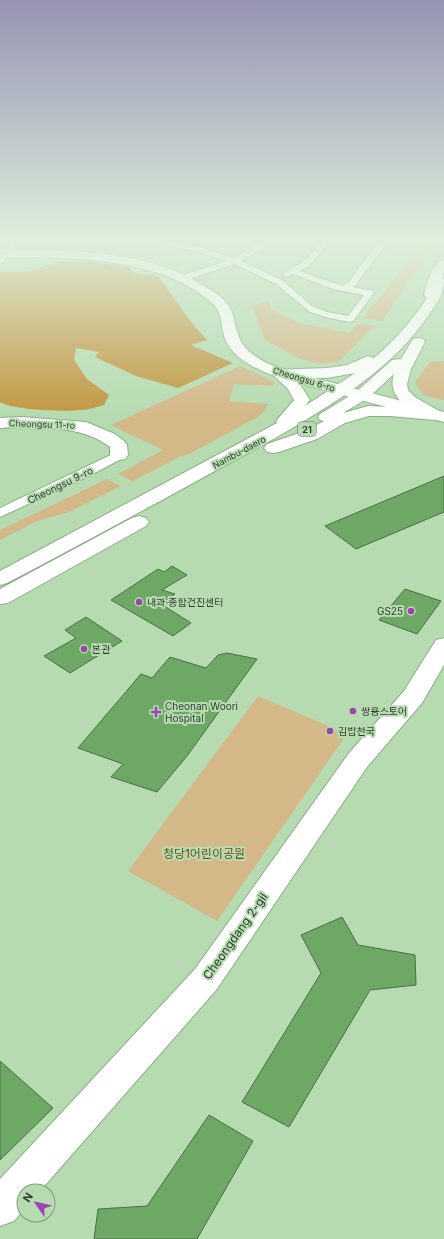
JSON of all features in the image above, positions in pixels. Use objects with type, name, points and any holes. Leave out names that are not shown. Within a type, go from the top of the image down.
[{"type":"main road","name":"Cheongsu 6-ro","points":[[213,297],[222,304],[230,325],[231,337],[237,348],[246,357],[280,373],[362,395]]},
{"type":"main road","points":[[425,309],[429,297]]},
{"type":"main road","name":"Nambu-daero","points":[[0,579],[273,448],[362,395],[410,341],[425,309],[434,297]]},
{"type":"main road","name":"Nambu-daero","points":[[0,598],[252,444],[287,426],[341,390],[391,351],[428,330],[444,306]]},
{"type":"main road","points":[[280,373],[327,373],[351,369],[410,341]]},
{"type":"main road","points":[[410,341],[398,387],[404,396],[440,416]]},
{"type":"main road","points":[[252,444],[285,420],[302,400],[294,386],[280,373]]},
{"type":"main road","points":[[362,395],[440,416]]},
{"type":"main road","points":[[273,448],[311,435],[339,420],[368,410],[440,416]]},
{"type":"main road","name":"Cheongsu 11-ro","points":[[0,423],[21,422],[80,426],[109,438],[118,445],[119,455]]},
{"type":"main road","points":[[0,564],[59,537],[136,515]]},
{"type":"main road","points":[[0,611],[93,556],[136,515]]},
{"type":"main road","name":"Cheongdang 2-gil","points":[[0,1207],[206,979],[358,760],[413,697],[444,645]]},
{"type":"street","points":[[297,297],[310,308],[333,317],[350,319],[367,297]]},
{"type":"street","name":"Cheongsu 9-ro","points":[[0,513],[85,473],[119,455]]},
{"type":"green space","points":[[380,297],[399,297],[382,321],[363,318]]},
{"type":"green space","points":[[268,301],[271,309],[299,323],[349,333],[359,323],[375,326],[338,362],[319,364],[298,358],[265,340],[252,305]]},
{"type":"green space","points":[[444,361],[444,400],[423,395],[415,382],[430,362]]},
{"type":"green space","points":[[240,366],[275,382],[273,386],[234,384],[229,401],[268,404],[265,410],[258,417],[187,455],[181,456],[133,481],[118,474],[163,450],[111,425]]},
{"type":"green space","points":[[107,479],[121,486],[69,512],[35,522],[0,540],[0,530]]},
{"type":"green space","name":"청당1어린이공원","points":[[258,696],[347,734],[217,921],[128,871]]},
{"type":"shaded area","points":[[0,297],[173,297],[191,322],[207,340],[191,345],[233,363],[178,388],[136,376],[95,357],[99,352],[76,348],[74,360],[87,379],[109,395],[104,405],[73,411],[27,409],[0,402]]},
{"type":"building","points":[[444,476],[444,512],[356,549],[325,526]]},
{"type":"building","name":"내과·종합건진센터","points":[[172,566],[187,575],[162,590],[175,594],[161,604],[191,623],[173,636],[111,600],[158,569],[164,572]]},
{"type":"building","name":"GS25","points":[[405,589],[441,601],[417,634],[379,620]]},
{"type":"building","name":"본관","points":[[86,617],[122,641],[70,673],[44,656],[76,638],[65,630]]},
{"type":"building","points":[[227,653],[257,659],[187,756],[157,792],[111,777],[123,764],[78,748],[141,674],[152,678],[170,657],[206,668],[218,655]]},
{"type":"building","points":[[342,917],[358,945],[415,955],[416,985],[370,990],[289,1127],[242,1102],[321,973],[301,935]]},
{"type":"building","points":[[0,1061],[53,1108],[0,1160]]},
{"type":"building","points":[[209,1115],[253,1141],[197,1239],[94,1239],[98,1209],[147,1206]]},
{"type":"place","name":"내과·종합건진센터","points":[[139,602]]},
{"type":"place","name":"GS25","points":[[411,611]]},
{"type":"place","name":"본관","points":[[84,649]]},
{"type":"place","name":"쌍용스토어","points":[[353,711]]},
{"type":"place","name":"Cheonan Woori Hospital","points":[[156,712]]},
{"type":"place","name":"김밥천국","points":[[330,731]]}]
